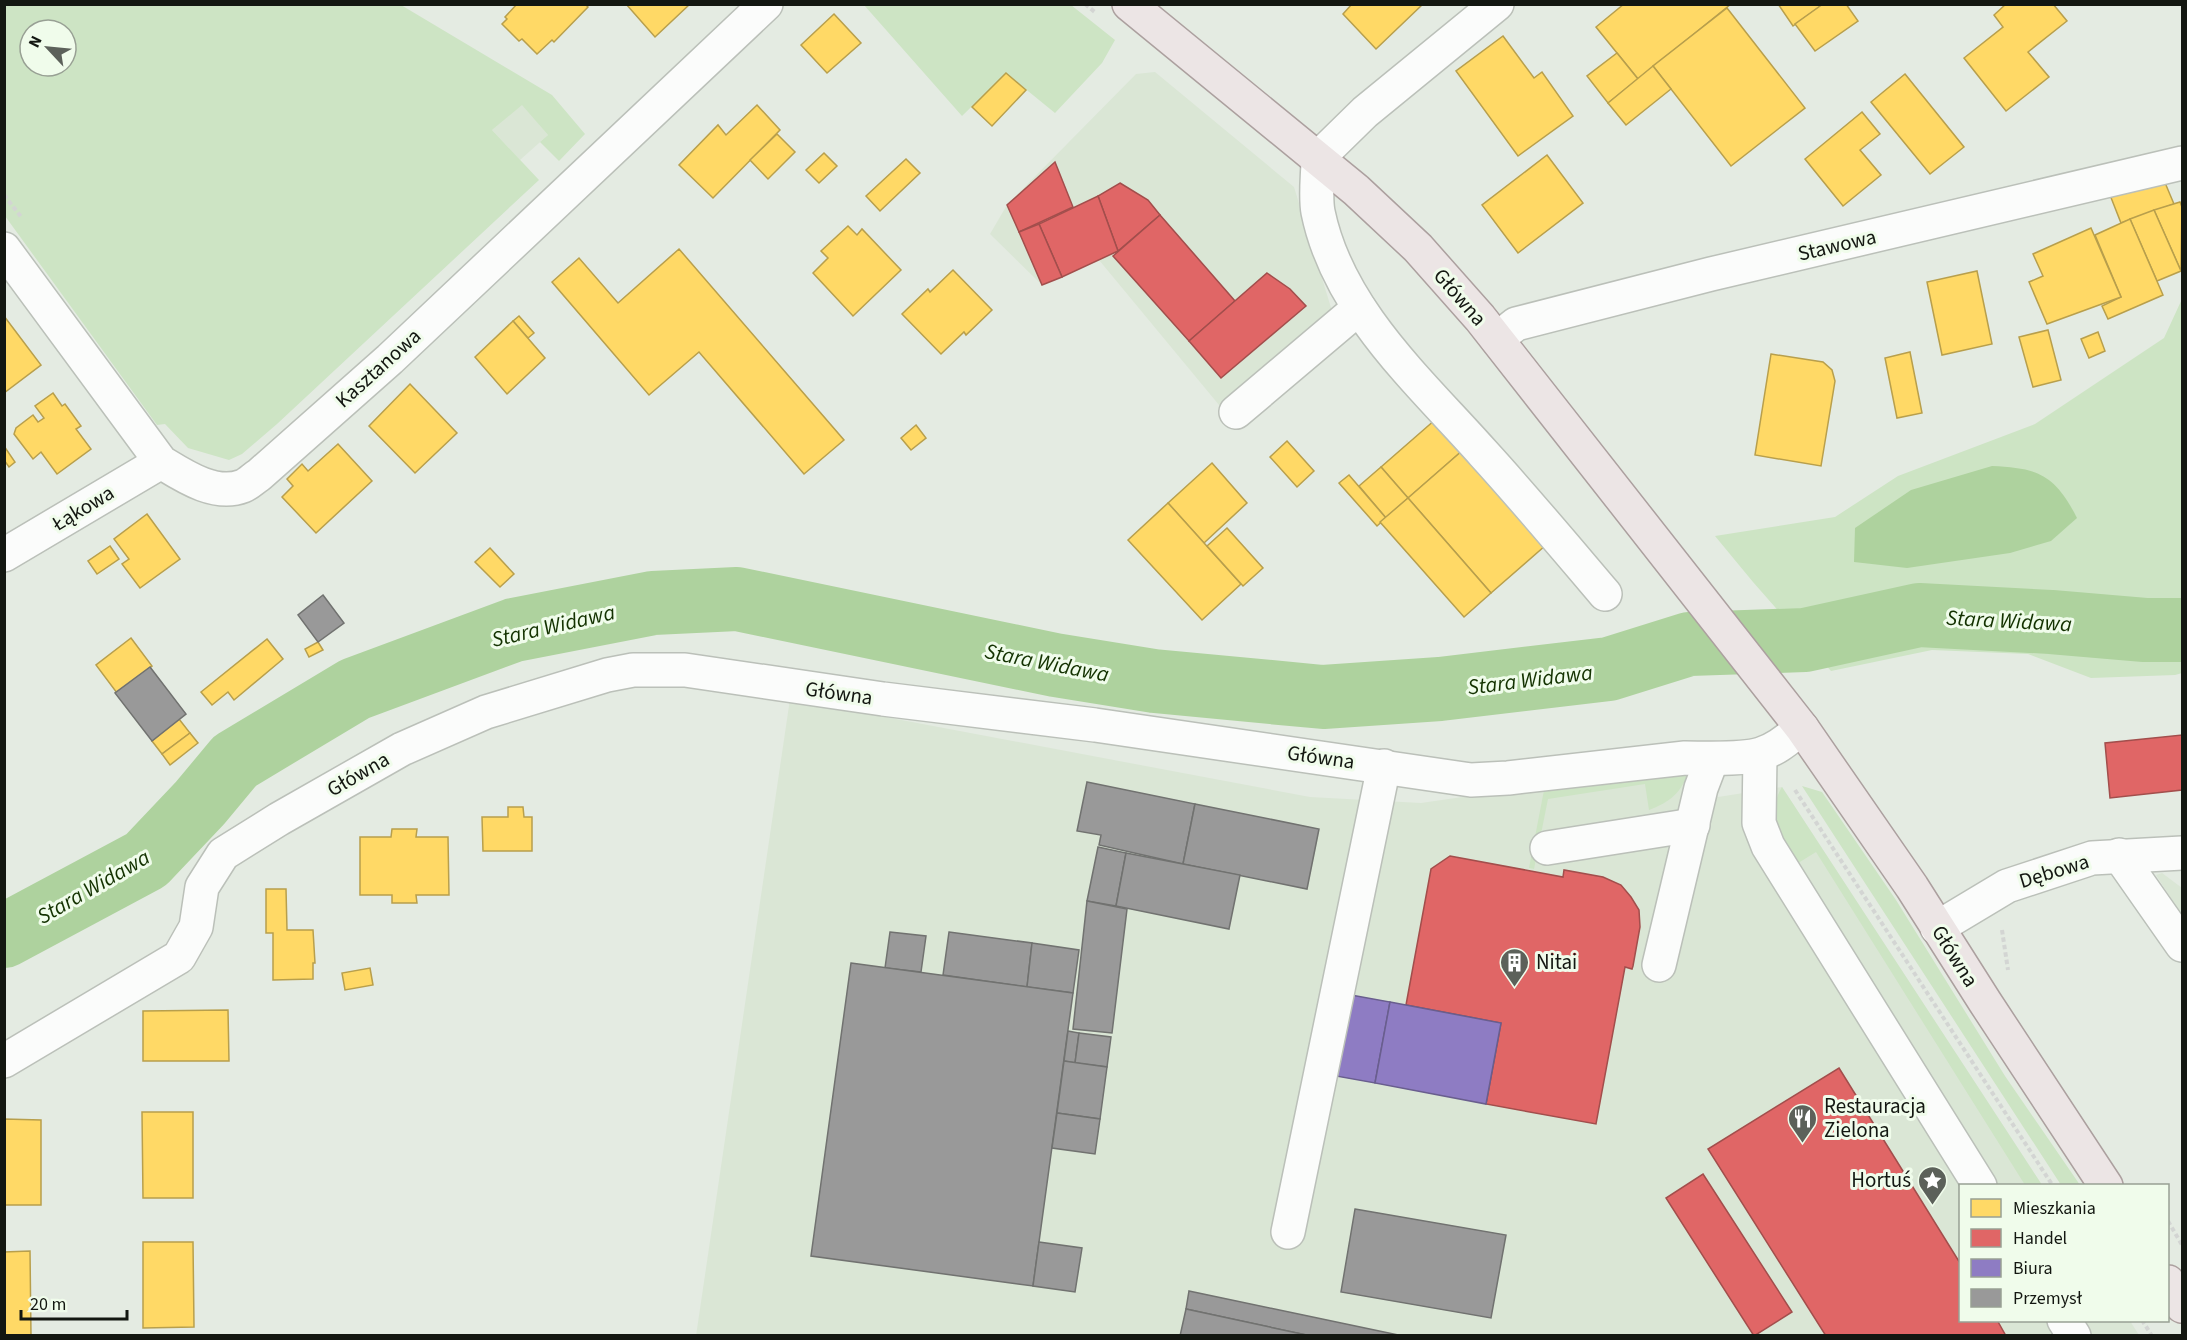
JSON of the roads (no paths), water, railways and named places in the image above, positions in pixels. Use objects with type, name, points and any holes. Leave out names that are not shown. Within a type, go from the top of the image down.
[{"type":"main road","name":"Główna","points":[[1129,4],[1356,190],[1418,248],[1503,346],[1802,728],[1876,833],[2105,1184]]},
{"type":"main road","points":[[2169,1284],[2182,1306]]},
{"type":"street","name":"Kasztanowa","points":[[4,249],[161,462],[187,478],[213,487],[243,486],[259,475],[390,359],[766,4]]},
{"type":"street","points":[[1497,4],[1365,112],[1318,158],[1317,211],[1330,252],[1359,308],[1397,356],[1504,475],[1605,594]]},
{"type":"street","name":"Stawowa","points":[[1503,346],[1516,324],[1711,274],[2182,163]]},
{"type":"street","points":[[1236,412],[1359,308]]},
{"type":"street","name":"Łąkowa","points":[[4,555],[161,462]]},
{"type":"street","name":"Główna","points":[[4,1061],[179,957],[196,927],[202,887],[223,854],[279,819],[402,749],[486,712],[607,675],[633,670],[685,670],[883,699],[1095,724],[1471,780],[1685,758],[1712,759],[1760,755],[1802,728]]},
{"type":"street","points":[[1760,755],[1759,823],[1768,846],[1979,1184]]},
{"type":"street","points":[[1659,965],[1701,788],[1712,759]]},
{"type":"street","points":[[1288,1232],[1384,766]]},
{"type":"street","points":[[1547,848],[1693,825]]},
{"type":"street","name":"Dębowa","points":[[1937,928],[2007,886],[2092,858],[2182,853]]},
{"type":"street","points":[[2119,855],[2182,945]]},
{"type":"street","points":[[2065,1322],[2074,1335]]},
{"type":"waterway","name":"Stara Widawa","points":[[4,936],[146,860],[200,803],[235,761],[355,689],[514,630],[653,603],[737,599],[1055,665],[1154,681],[1323,697],[1440,689],[1609,669],[1689,644],[1805,640],[1919,615],[2145,630],[2182,630]]},
{"type":"place","name":"Nitai","points":[[1515,988]]},
{"type":"place","name":"Restauracja Zielona","points":[[1803,1144]]},
{"type":"place","name":"Hortuś","points":[[1932,1206]]}]
